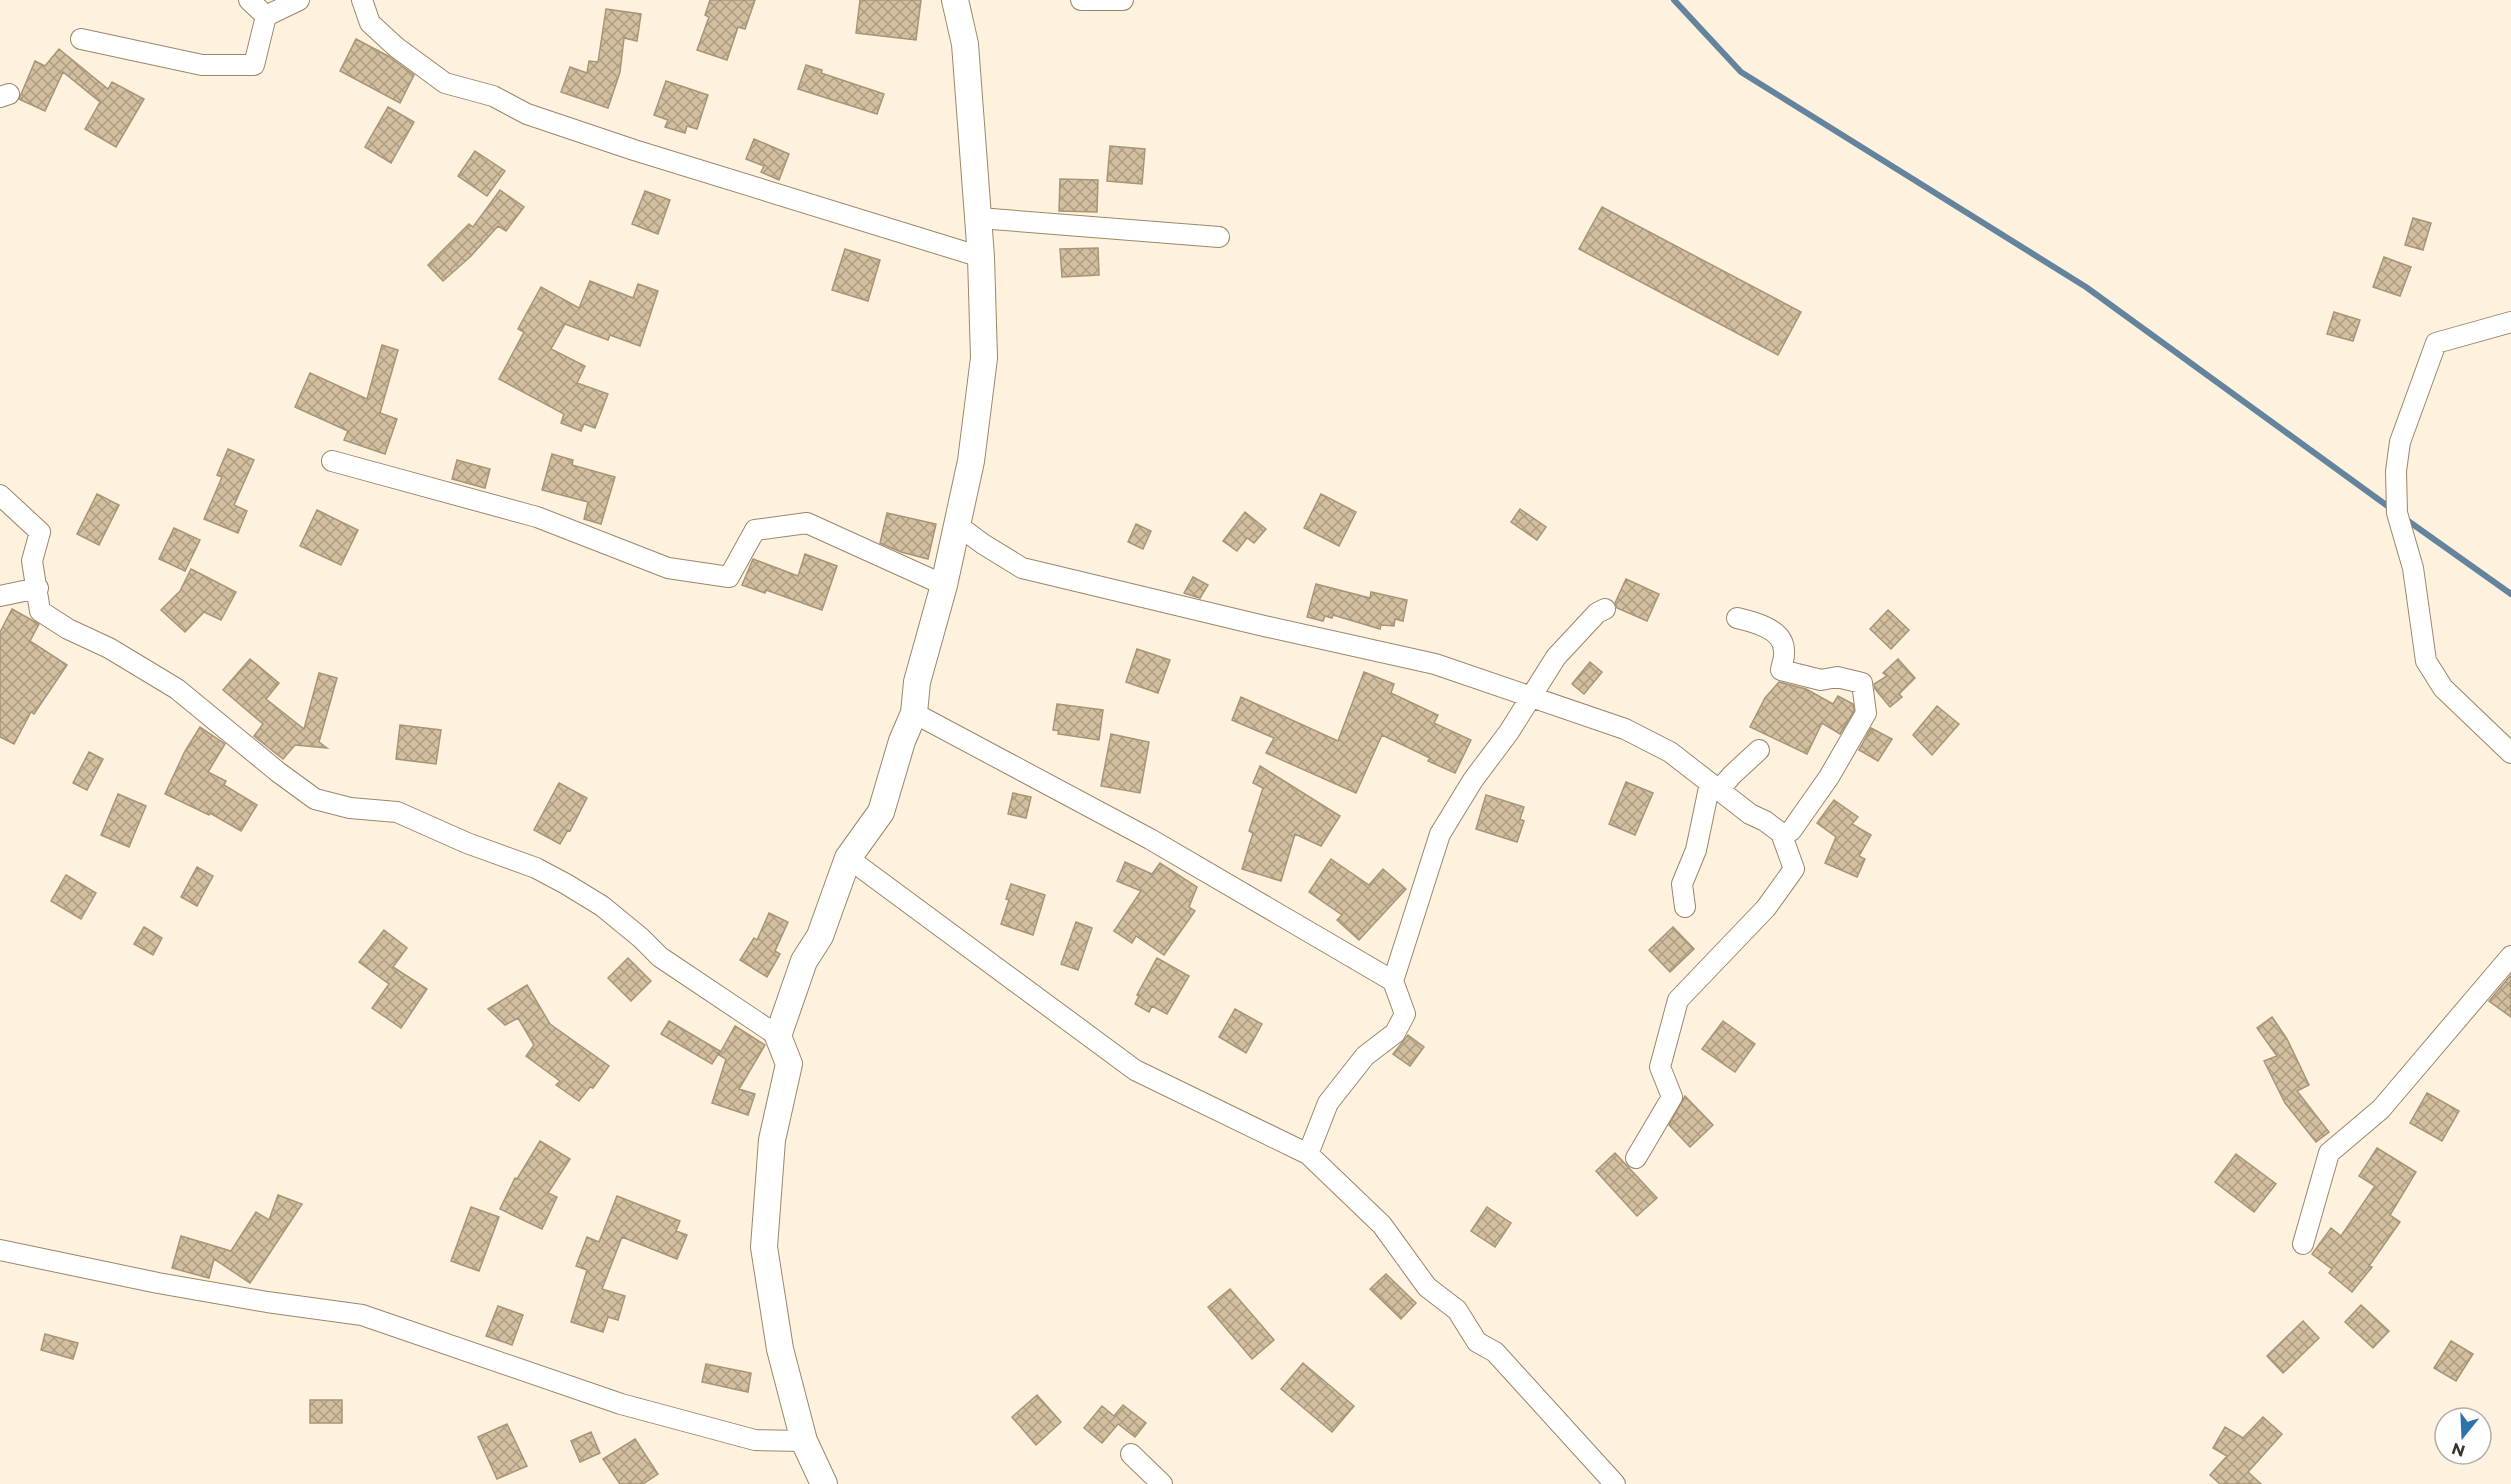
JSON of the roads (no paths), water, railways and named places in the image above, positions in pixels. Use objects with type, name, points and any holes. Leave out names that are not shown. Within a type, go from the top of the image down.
[{"type":"street","points":[[249,0],[266,16]]},
{"type":"street","points":[[266,16],[299,0]]},
{"type":"street","points":[[362,0],[370,23],[396,47],[445,83],[493,96],[527,114],[634,150],[981,258]]},
{"type":"street","points":[[778,1036],[804,961],[820,936],[848,858],[881,812],[902,741],[914,713],[917,682],[944,585],[971,460],[984,358],[981,258],[965,44],[955,0]]},
{"type":"street","points":[[1081,0],[1123,0]]},
{"type":"street","points":[[81,39],[202,65],[254,65],[266,16]]},
{"type":"street","points":[[979,218],[1219,237]]},
{"type":"street","points":[[2511,322],[2436,343],[2400,442],[2396,471],[2397,513],[2413,568],[2426,661],[2443,688],[2511,753]]},
{"type":"street","points":[[332,461],[537,517],[668,568],[729,577],[755,530],[807,524],[944,585]]},
{"type":"street","points":[[0,495],[40,532],[32,561],[40,611],[68,629],[109,648],[177,689],[278,772],[315,799],[350,808],[397,812],[467,843],[536,868],[602,906],[660,957],[778,1036],[789,1064],[772,1140],[764,1247],[780,1349],[804,1441],[824,1484]]},
{"type":"street","points":[[956,524],[983,544],[1022,567],[1264,626],[1435,664],[1625,729],[1670,752],[1750,814],[1781,832],[1794,869],[1766,908],[1678,1000],[1660,1067],[1672,1097],[1636,1158]]},
{"type":"street","points":[[0,596],[38,588]]},
{"type":"street","points":[[1308,1154],[1328,1103],[1365,1056],[1395,1033],[1405,1014],[1393,981],[1440,834],[1473,780],[1532,697],[1556,657],[1597,613],[1605,609]]},
{"type":"street","points":[[1737,618],[1759,624],[1780,638],[1785,650],[1781,670],[1821,680],[1837,677],[1862,683],[1866,713],[1829,777],[1800,820],[1791,831],[1781,832]]},
{"type":"street","points":[[914,713],[1150,839],[1393,981]]},
{"type":"street","points":[[1685,907],[1682,884],[1696,850],[1715,787],[1759,750]]},
{"type":"street","points":[[848,858],[1135,1070],[1308,1154],[1382,1225],[1427,1287],[1456,1310],[1477,1342],[1495,1352],[1615,1484]]},
{"type":"street","points":[[2303,1244],[2329,1153],[2381,1109],[2511,956]]},
{"type":"street","points":[[0,1250],[158,1283],[267,1302],[362,1315],[621,1404],[755,1440],[804,1441]]},
{"type":"street","points":[[1131,1454],[1162,1484]]},
{"type":"waterway","points":[[1674,0],[1741,72],[2086,287],[2393,510]]},
{"type":"waterway","points":[[2404,518],[2511,594]]}]
